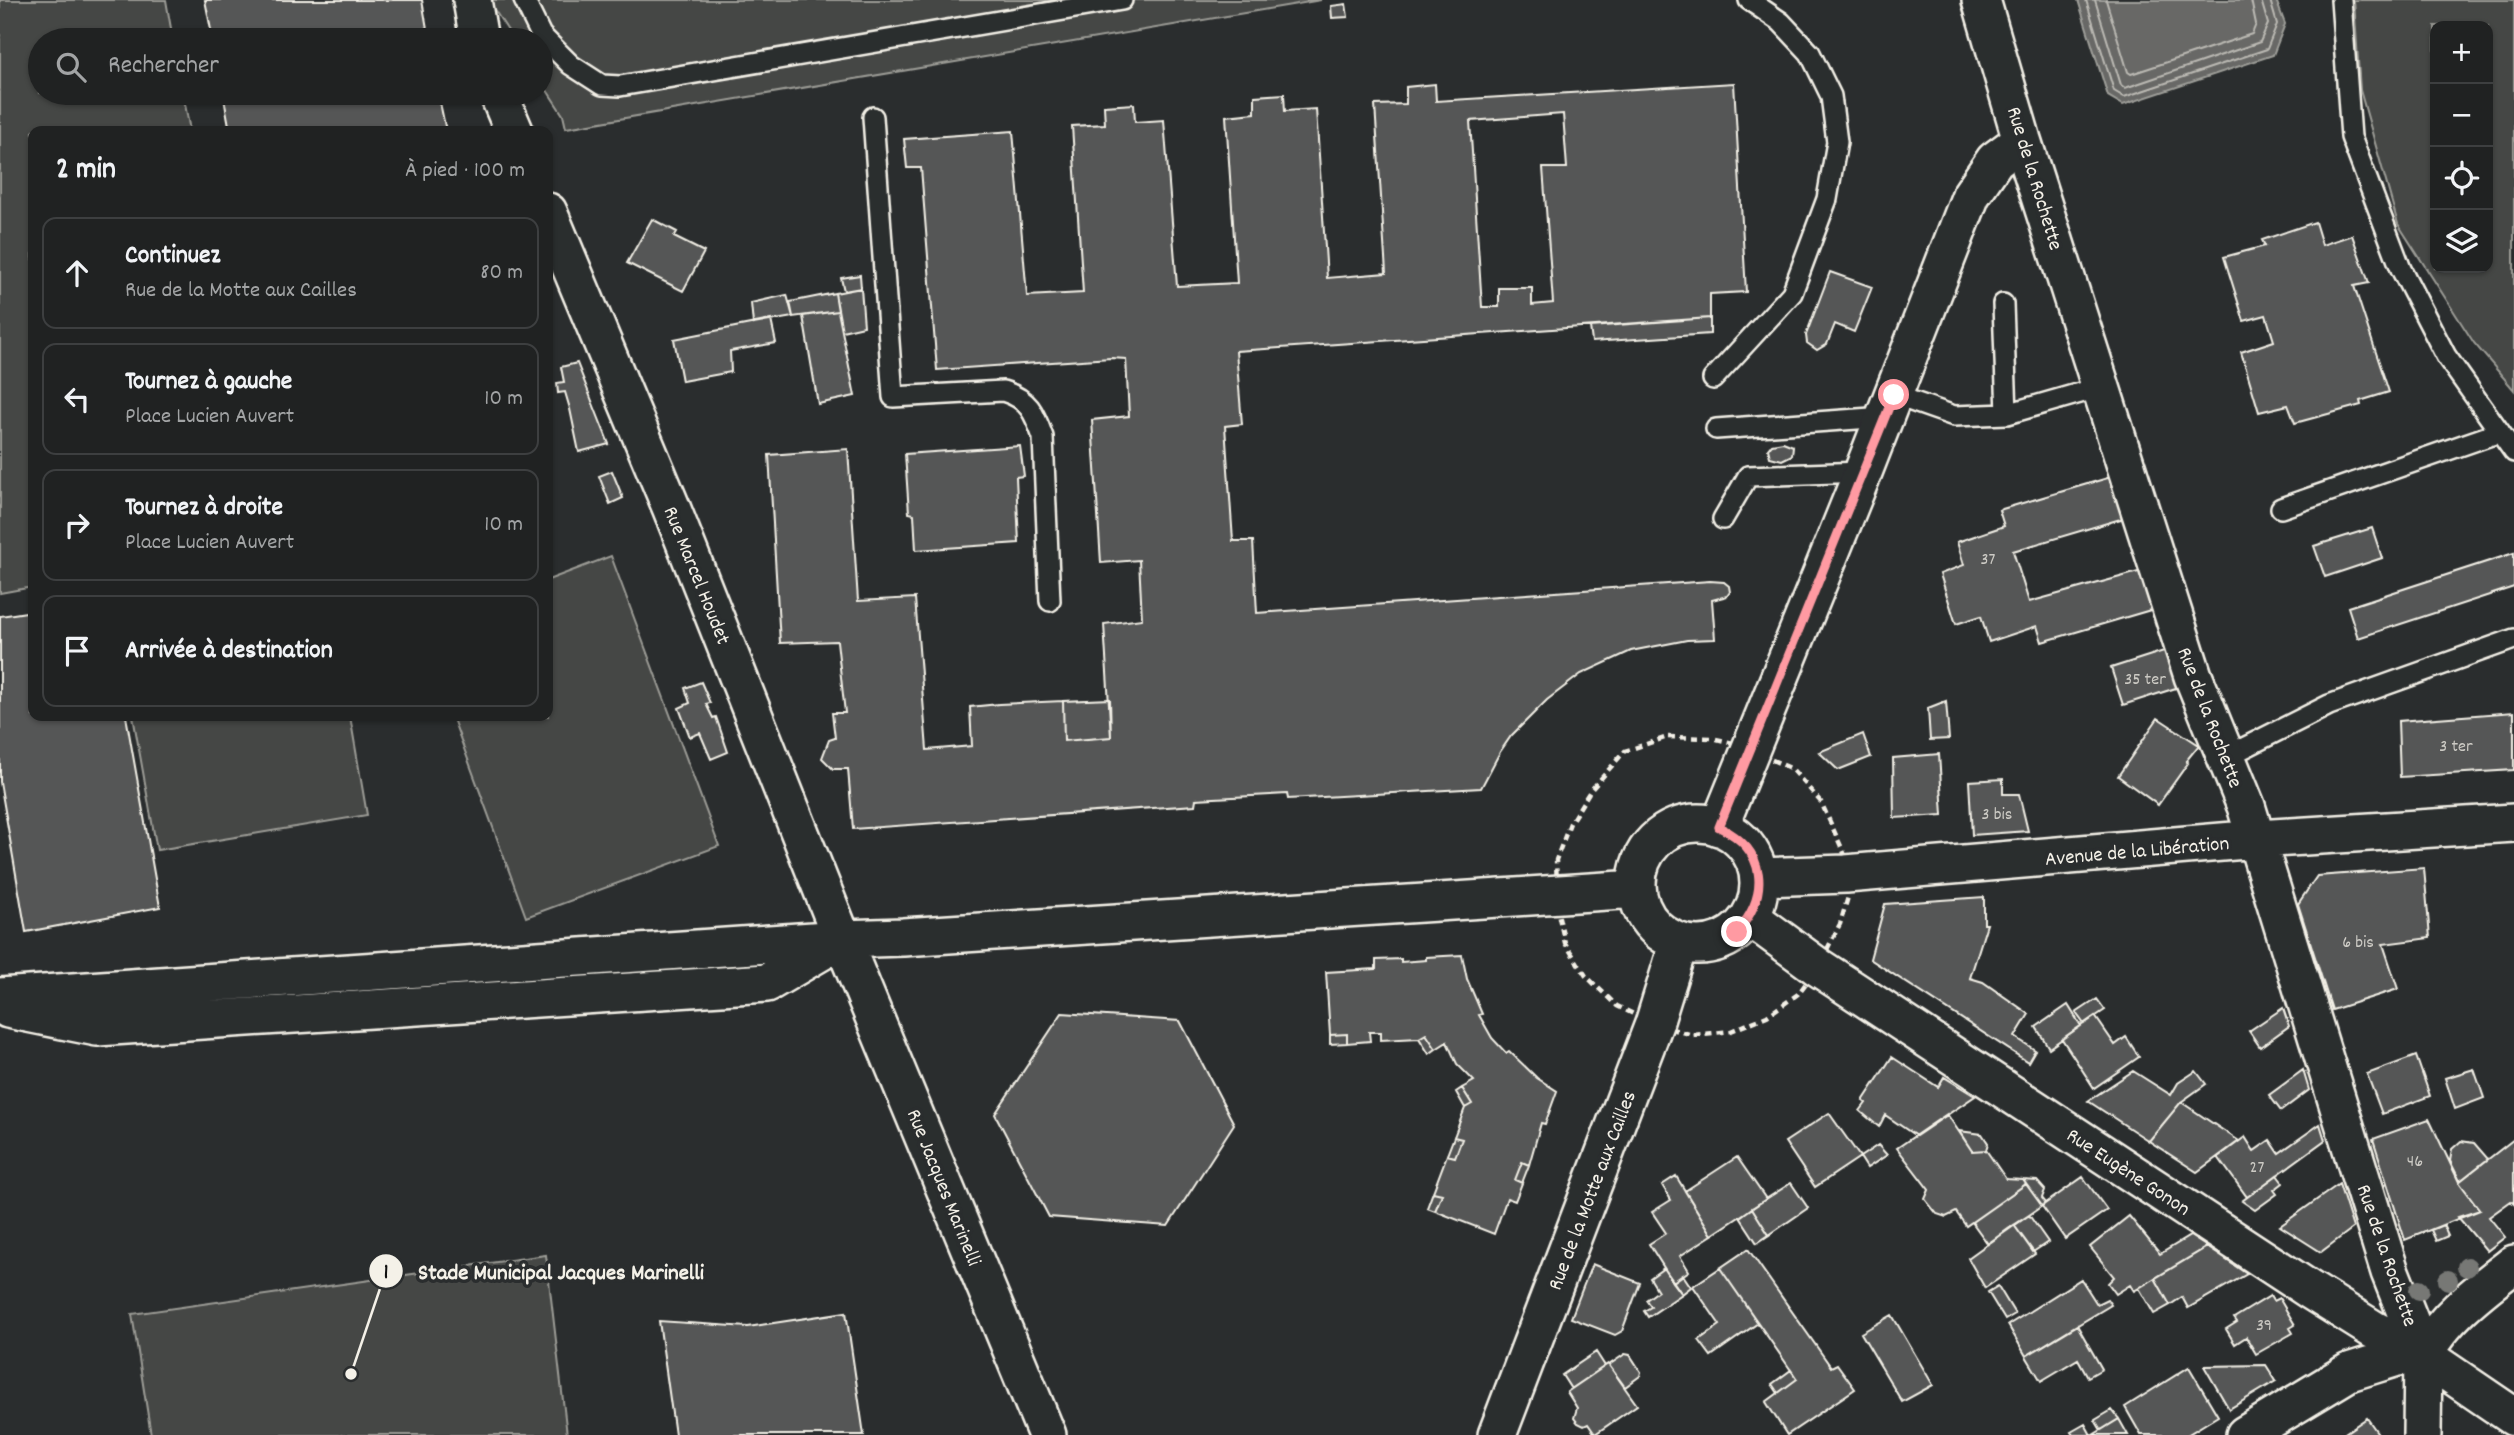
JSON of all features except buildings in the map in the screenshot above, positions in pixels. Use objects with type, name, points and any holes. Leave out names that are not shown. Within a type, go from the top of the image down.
[{"type":"street","points":[[472,0],[477,28]]},
{"type":"street","name":"Rue de la Rochette","points":[[1981,0],[2022,139],[2193,676],[2257,839],[2390,1272],[2423,1355],[2422,1435]]},
{"type":"street","points":[[503,105],[512,126]]},
{"type":"street","points":[[1719,827],[1863,472],[1971,195],[1995,160],[2022,139]]},
{"type":"street","name":"Rue Marcel Houdet","points":[[553,224],[671,507],[842,939]]},
{"type":"street","points":[[1699,823],[1719,827],[1734,834],[1746,846],[1755,861],[1759,877],[1758,898],[1750,917],[1737,932],[1719,942],[1700,945],[1679,943],[1663,934],[1650,922],[1641,906],[1637,889],[1639,869],[1647,850],[1661,836],[1679,825],[1699,823]]},
{"type":"street","name":"Avenue de la Libération","points":[[1759,877],[1846,874],[2257,839],[2514,823]]},
{"type":"street","points":[[0,997],[842,939],[1637,889]]},
{"type":"street","name":"Rue Eugène Gonon","points":[[1750,917],[1818,967],[2310,1290],[2374,1330],[2423,1355],[2514,1417]]},
{"type":"street","points":[[0,1008],[97,1027],[767,983],[842,939]]},
{"type":"street","name":"Rue Jacques Marinelli","points":[[842,939],[1047,1435]]},
{"type":"street","name":"Rue de la Motte aux Cailles","points":[[1497,1435],[1654,1024],[1679,943]]},
{"type":"street","points":[[2245,1435],[2348,1372],[2397,1357],[2423,1355],[2434,1336],[2455,1311],[2514,1264]]},
{"type":"lane","points":[[524,0],[538,28]]},
{"type":"lane","points":[[553,47],[571,65],[602,85],[620,86],[1122,0]]},
{"type":"lane","points":[[1713,379],[1792,293],[1827,199],[1838,142],[1831,96],[1810,53],[1781,22],[1749,0]]},
{"type":"lane","points":[[2341,0],[2351,137],[2401,270],[2446,356],[2514,452]]},
{"type":"lane","points":[[873,117],[893,397],[1003,391],[1019,396],[1028,405],[1043,437],[1050,601]]},
{"type":"lane","points":[[2003,304],[2007,414]]},
{"type":"lane","points":[[1716,429],[1889,406],[1954,416],[2007,414],[2101,387]]},
{"type":"lane","points":[[2281,508],[2500,432]]},
{"type":"lane","points":[[1723,519],[1748,476],[1863,472]]},
{"type":"lane","points":[[2226,757],[2329,705],[2514,639]]},
{"type":"path","points":[[1668,737],[1712,738],[1751,750],[1792,769],[1821,802],[1844,853],[1846,874],[1848,897],[1840,925],[1818,967],[1798,994],[1767,1016],[1731,1031],[1693,1035],[1654,1024],[1617,1006],[1586,976],[1565,943],[1556,894],[1556,860],[1570,823],[1590,791],[1625,751],[1668,737]]},
{"type":"shaded area","points":[[0,0],[166,0],[171,28],[28,28],[28,105],[185,105],[189,126],[28,126],[28,588],[0,593]]},
{"type":"shaded area","points":[[488,0],[1321,0],[566,128],[563,115],[553,100],[553,28],[506,28]]},
{"type":"shaded area","points":[[2354,0],[2514,0],[2514,390],[2474,343],[2398,224],[2360,90]]},
{"type":"shaded area","points":[[611,556],[719,846],[526,917],[454,721],[553,721],[553,578]]},
{"type":"shaded area","points":[[134,721],[351,721],[367,815],[157,850]]},
{"type":"shaded area","points":[[546,1255],[567,1435],[151,1435],[132,1314]]},
{"type":"water","points":[[2078,0],[2276,0],[2285,24],[2273,55],[2123,105],[2108,96]]},
{"type":"place","name":"Stade Municipal Jacques Marinelli","points":[[351,1374]]},
{"type":"route","points":[[1737,932],[1750,917],[1758,898],[1759,877],[1755,861],[1746,846],[1734,834],[1719,827],[1894,395]]}]
